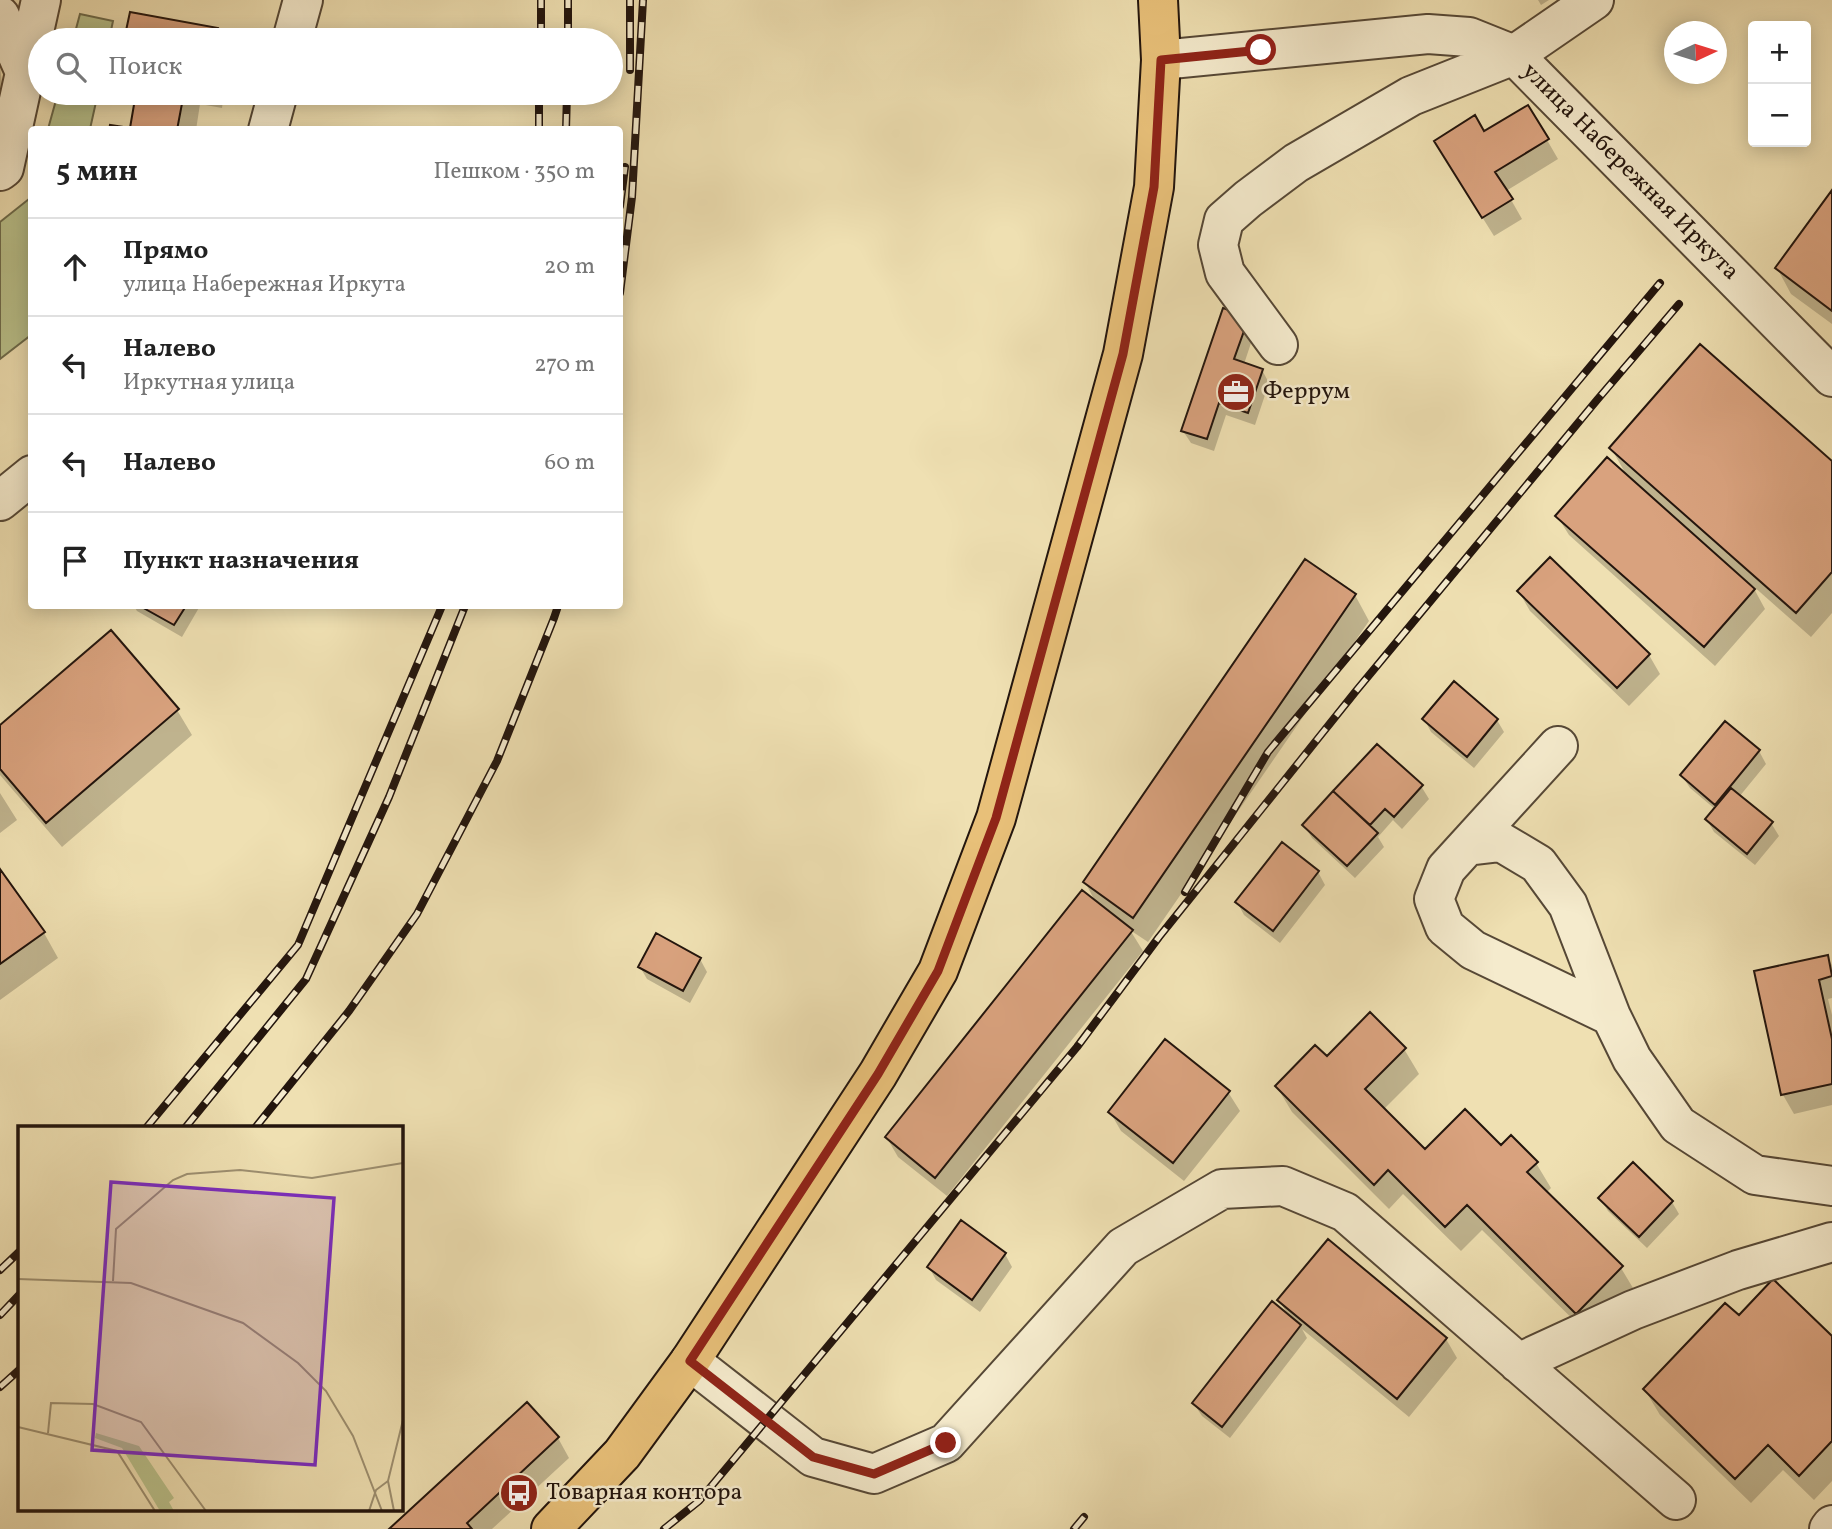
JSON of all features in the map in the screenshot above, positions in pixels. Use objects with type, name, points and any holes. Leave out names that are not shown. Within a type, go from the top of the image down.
[{"type":"main road","points":[[551,1529],[622,1454],[690,1361],[878,1074],[938,971],[996,818],[1123,354],[1154,187],[1161,60],[1158,0]]},
{"type":"street","points":[[35,28],[41,0]]},
{"type":"street","points":[[295,28],[303,0]]},
{"type":"street","points":[[1278,345],[1225,273],[1218,245],[1224,220],[1296,163],[1411,96],[1514,55],[1594,0]]},
{"type":"street","points":[[0,16],[25,72]]},
{"type":"street","name":"улица Набережная Иркута","points":[[1161,60],[1428,34],[1469,37],[1514,55],[1832,377]]},
{"type":"street","points":[[0,171],[4,167],[28,58]]},
{"type":"street","points":[[269,126],[275,105]]},
{"type":"street","points":[[0,501],[28,478]]},
{"type":"street","points":[[1558,747],[1446,869],[1434,899],[1445,927],[1473,950],[1611,1016]]},
{"type":"street","points":[[1467,846],[1501,842],[1538,864],[1568,905],[1611,1016],[1632,1059],[1678,1125],[1755,1175],[1832,1186]]},
{"type":"street","points":[[690,1361],[813,1457],[874,1474],[946,1443],[1123,1247],[1222,1189],[1283,1186],[1345,1212],[1676,1500]]},
{"type":"street","points":[[1518,1363],[1633,1310],[1738,1270],[1832,1242]]},
{"type":"green space","points":[[80,14],[113,21],[112,28],[76,28]]},
{"type":"green space","points":[[55,105],[95,105],[91,126],[49,126]]},
{"type":"green space","points":[[28,200],[28,337],[0,359],[0,222]]},
{"type":"building","points":[[130,12],[218,28],[127,28]]},
{"type":"building","points":[[134,105],[182,105],[178,126],[130,126]]},
{"type":"building","points":[[1528,105],[1549,139],[1495,172],[1513,199],[1482,218],[1434,141],[1475,115],[1484,131]]},
{"type":"building","points":[[1832,190],[1832,311],[1775,268]]},
{"type":"building","points":[[1223,308],[1249,317],[1234,359],[1263,369],[1248,413],[1219,403],[1207,439],[1181,431]]},
{"type":"building","points":[[1700,344],[1832,461],[1832,572],[1796,613],[1609,448]]},
{"type":"building","points":[[1607,457],[1755,589],[1704,647],[1555,516]]},
{"type":"building","points":[[1550,557],[1650,654],[1617,688],[1517,591]]},
{"type":"building","points":[[1305,559],[1356,594],[1133,918],[1083,882]]},
{"type":"building","points":[[145,609],[184,609],[174,625]]},
{"type":"building","points":[[111,630],[179,709],[46,823],[0,769],[0,725]]},
{"type":"building","points":[[1454,681],[1498,719],[1467,757],[1422,719]]},
{"type":"building","points":[[1725,721],[1760,750],[1715,805],[1680,775]]},
{"type":"building","points":[[1377,744],[1423,785],[1394,817],[1385,809],[1370,825],[1333,791]]},
{"type":"building","points":[[1731,788],[1773,822],[1747,854],[1705,819]]},
{"type":"building","points":[[1333,791],[1378,833],[1347,866],[1302,825]]},
{"type":"building","points":[[1282,842],[1319,871],[1273,931],[1235,902]]},
{"type":"building","points":[[0,869],[45,932],[0,964]]},
{"type":"building","points":[[1082,890],[1133,930],[935,1178],[885,1137]]},
{"type":"building","points":[[656,933],[701,958],[683,991],[638,967]]},
{"type":"building","points":[[1828,955],[1832,976],[1819,980],[1832,1039],[1832,1084],[1781,1095],[1754,971]]},
{"type":"building","points":[[1370,1012],[1406,1048],[1365,1089],[1425,1149],[1465,1109],[1501,1145],[1511,1135],[1538,1162],[1527,1172],[1623,1266],[1576,1314],[1467,1205],[1445,1227],[1388,1170],[1374,1185],[1275,1086],[1315,1045],[1327,1056]]},
{"type":"building","points":[[1165,1039],[1230,1091],[1173,1163],[1108,1112]]},
{"type":"building","points":[[1633,1162],[1673,1201],[1639,1237],[1598,1198]]},
{"type":"building","points":[[961,1220],[1006,1253],[972,1300],[927,1267]]},
{"type":"building","points":[[1328,1239],[1447,1338],[1397,1399],[1277,1300]]},
{"type":"building","points":[[1773,1279],[1832,1336],[1832,1441],[1799,1476],[1768,1445],[1735,1479],[1643,1389],[1725,1303],[1739,1315]]},
{"type":"building","points":[[1272,1301],[1301,1325],[1222,1427],[1192,1403]]},
{"type":"building","points":[[527,1402],[559,1437],[467,1523],[472,1529],[389,1529]]},
{"type":"railway","points":[[541,0],[541,28]]},
{"type":"railway","points":[[568,0],[568,28]]},
{"type":"railway","points":[[630,0],[630,70]]},
{"type":"railway","points":[[623,269],[632,197],[643,0]]},
{"type":"railway","points":[[539,105],[539,126]]},
{"type":"railway","points":[[566,126],[567,105]]},
{"type":"railway","points":[[623,183],[625,167]]},
{"type":"railway","points":[[1185,892],[1268,752],[1660,283]]},
{"type":"railway","points":[[664,1529],[699,1501],[1077,1047],[1159,937],[1356,691],[1679,304]]},
{"type":"railway","points":[[148,1126],[298,945],[441,609]]},
{"type":"railway","points":[[187,1126],[306,979],[389,797],[464,609]]},
{"type":"railway","points":[[257,1126],[349,1011],[417,914],[497,761],[557,609]]},
{"type":"railway","points":[[0,1270],[18,1253]]},
{"type":"railway","points":[[0,1315],[18,1296]]},
{"type":"railway","points":[[0,1387],[18,1371]]},
{"type":"railway","points":[[1074,1529],[1084,1517]]},
{"type":"place","name":"Феррум","points":[[1236,392]]},
{"type":"place","name":"Товарная контора","points":[[519,1493]]},
{"type":"route","points":[[946,1443],[874,1474],[813,1457],[690,1361],[878,1074],[938,971],[996,818],[1123,354],[1154,187],[1161,60],[1261,50]]}]
